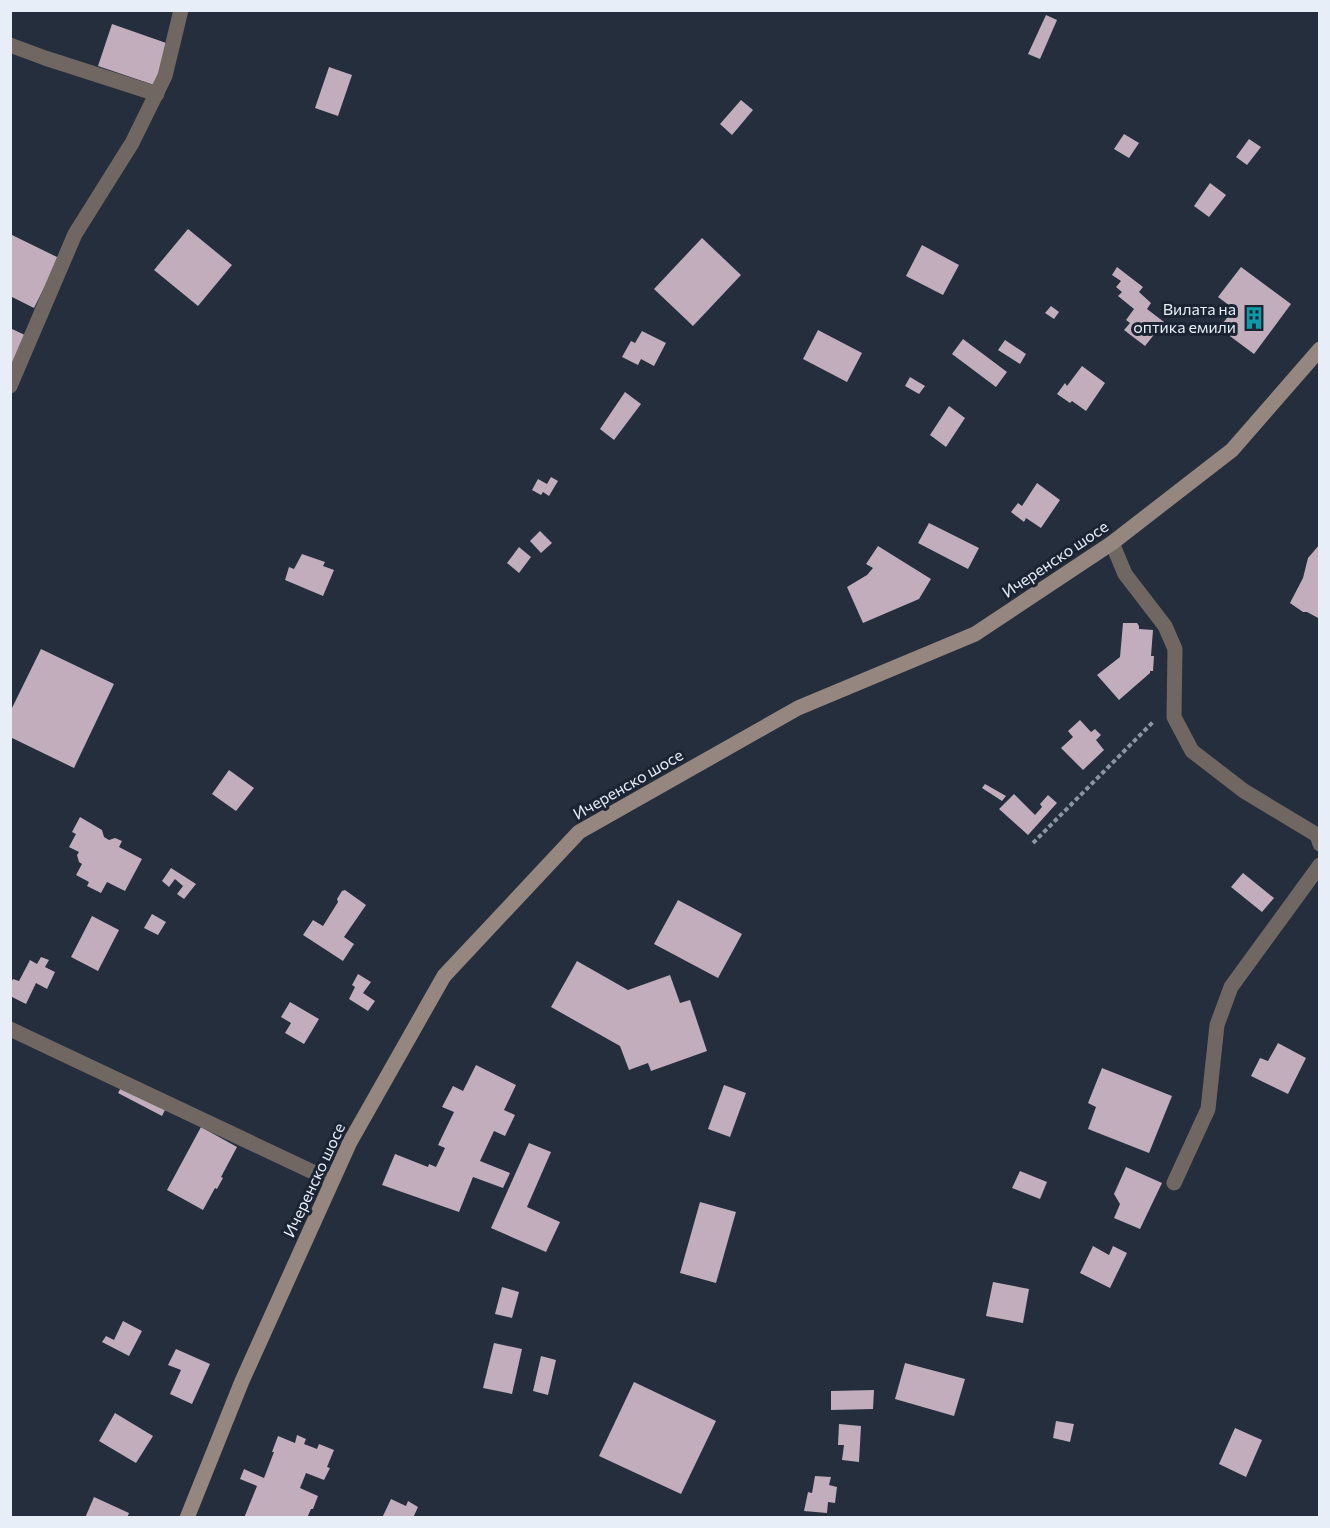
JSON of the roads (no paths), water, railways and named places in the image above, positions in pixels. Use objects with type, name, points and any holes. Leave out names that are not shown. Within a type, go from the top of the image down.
[{"type":"street","points":[[10,386],[75,234],[132,143],[157,94],[165,76],[181,10]]},
{"type":"street","points":[[10,45],[157,94]]},
{"type":"street","name":"Ичеренско шосе","points":[[187,1518],[242,1381],[350,1142],[444,976],[579,832],[798,708],[975,634],[1112,543],[1232,450],[1320,349]]},
{"type":"street","points":[[1112,543],[1125,574],[1165,626],[1174,649],[1174,717],[1192,751],[1244,790],[1317,835],[1320,844]]},
{"type":"street","points":[[1174,1183],[1208,1109],[1217,1025],[1231,987],[1320,865]]},
{"type":"street","points":[[10,1029],[332,1180]]},
{"type":"place","name":"Вилата на оптика емили","points":[[1254,318]]}]
